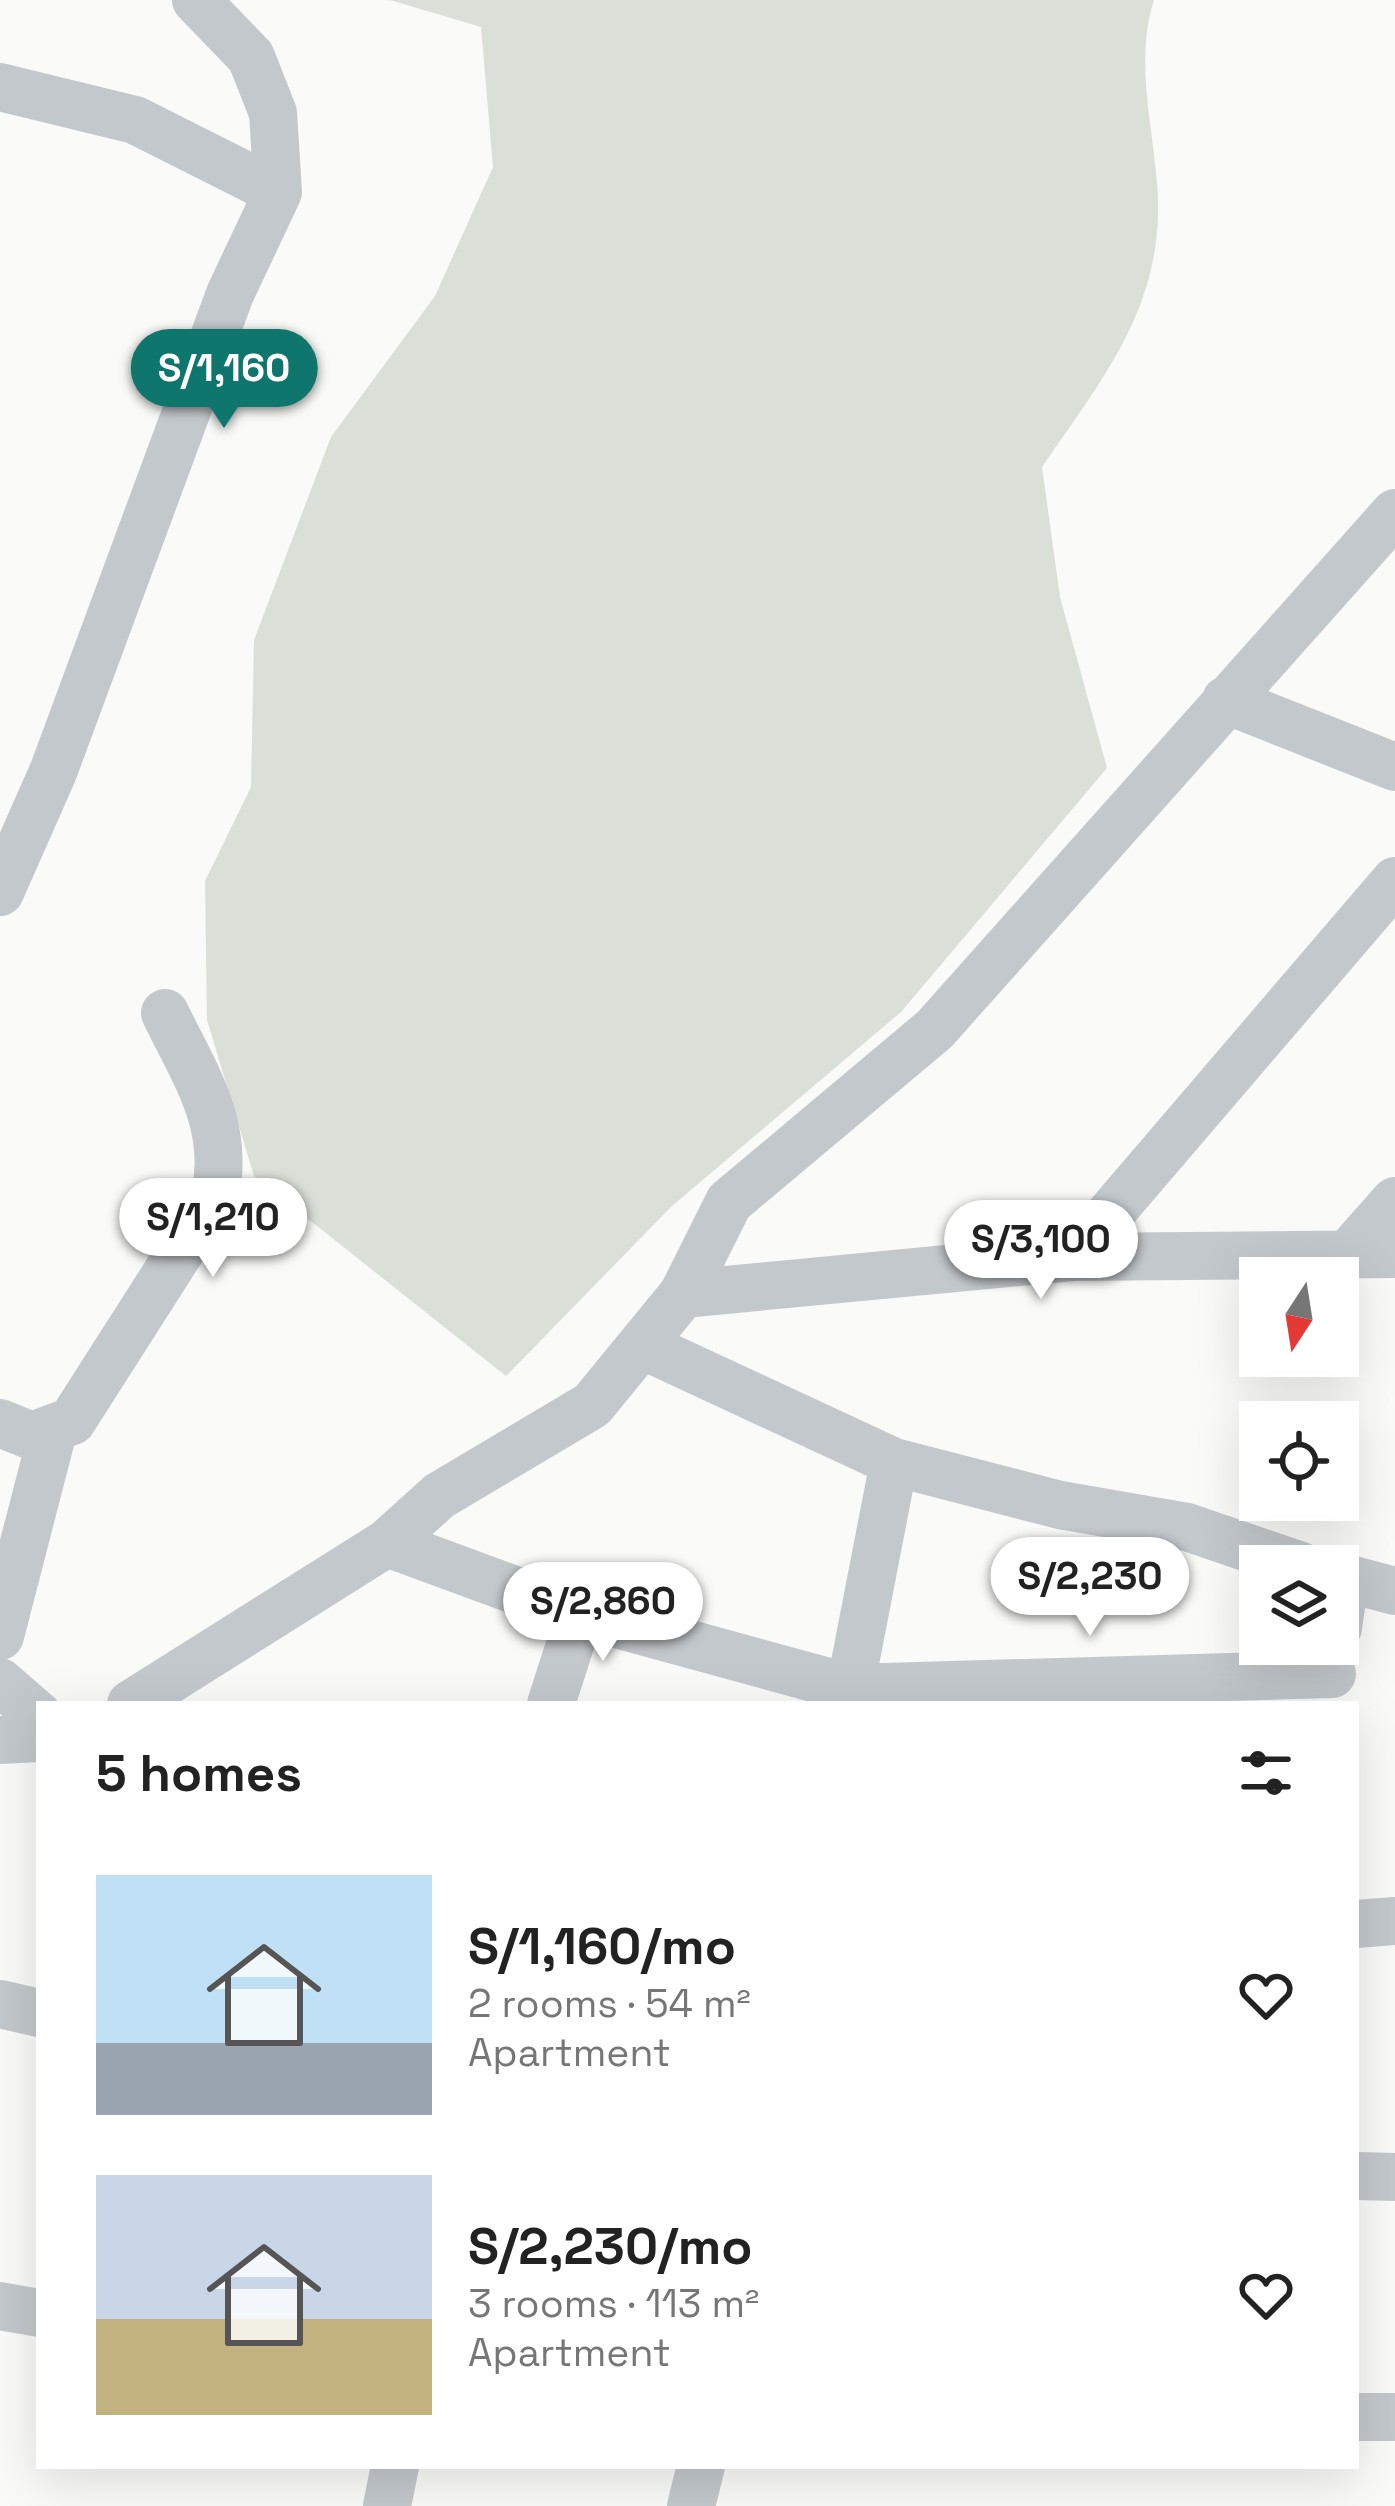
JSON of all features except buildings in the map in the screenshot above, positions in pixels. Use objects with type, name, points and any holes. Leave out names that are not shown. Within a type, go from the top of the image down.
[{"type":"street","points":[[0,892],[14,825],[230,294],[278,192],[276,129],[251,57],[196,0]]},
{"type":"street","points":[[0,86],[135,120],[278,192]]},
{"type":"street","points":[[136,1701],[387,1543],[440,1496],[592,1405],[683,1294],[729,1202],[935,1029],[1395,513]]},
{"type":"street","points":[[1226,700],[1395,767]]},
{"type":"street","points":[[1073,1257],[1395,881]]},
{"type":"street","points":[[0,1423],[32,1436],[72,1421],[215,1197],[223,1160],[214,1115],[165,1013]]},
{"type":"street","points":[[683,1294],[1073,1257],[1371,1254],[1395,1202]]},
{"type":"street","points":[[644,1346],[894,1462],[1060,1505],[1187,1527],[1242,1545]]},
{"type":"street","points":[[0,1636],[53,1431]]},
{"type":"street","points":[[849,1696],[894,1462]]},
{"type":"street","points":[[387,1543],[580,1614],[849,1696],[1305,1665]]},
{"type":"street","points":[[1359,1581],[1395,1591]]},
{"type":"street","points":[[552,1701],[580,1614]]},
{"type":"street","points":[[0,1682],[36,1712]]},
{"type":"street","points":[[0,1740],[36,1738]]},
{"type":"street","points":[[1359,1924],[1395,1921]]},
{"type":"street","points":[[0,2004],[36,2012]]},
{"type":"street","points":[[1359,2176],[1395,2177]]},
{"type":"street","points":[[0,2306],[36,2312]]},
{"type":"street","points":[[1359,2417],[1395,2417]]},
{"type":"street","points":[[387,2506],[394,2469]]},
{"type":"street","points":[[691,2506],[700,2469]]},
{"type":"shaded area","points":[[390,0],[1154,0],[1145,67],[1157,183],[1158,226],[1152,265],[1127,335],[1042,467],[1060,597],[1107,768],[901,1012],[672,1206],[506,1376],[254,1176],[207,1020],[205,881],[251,787],[254,640],[331,437],[435,296],[493,167],[481,27]]}]
